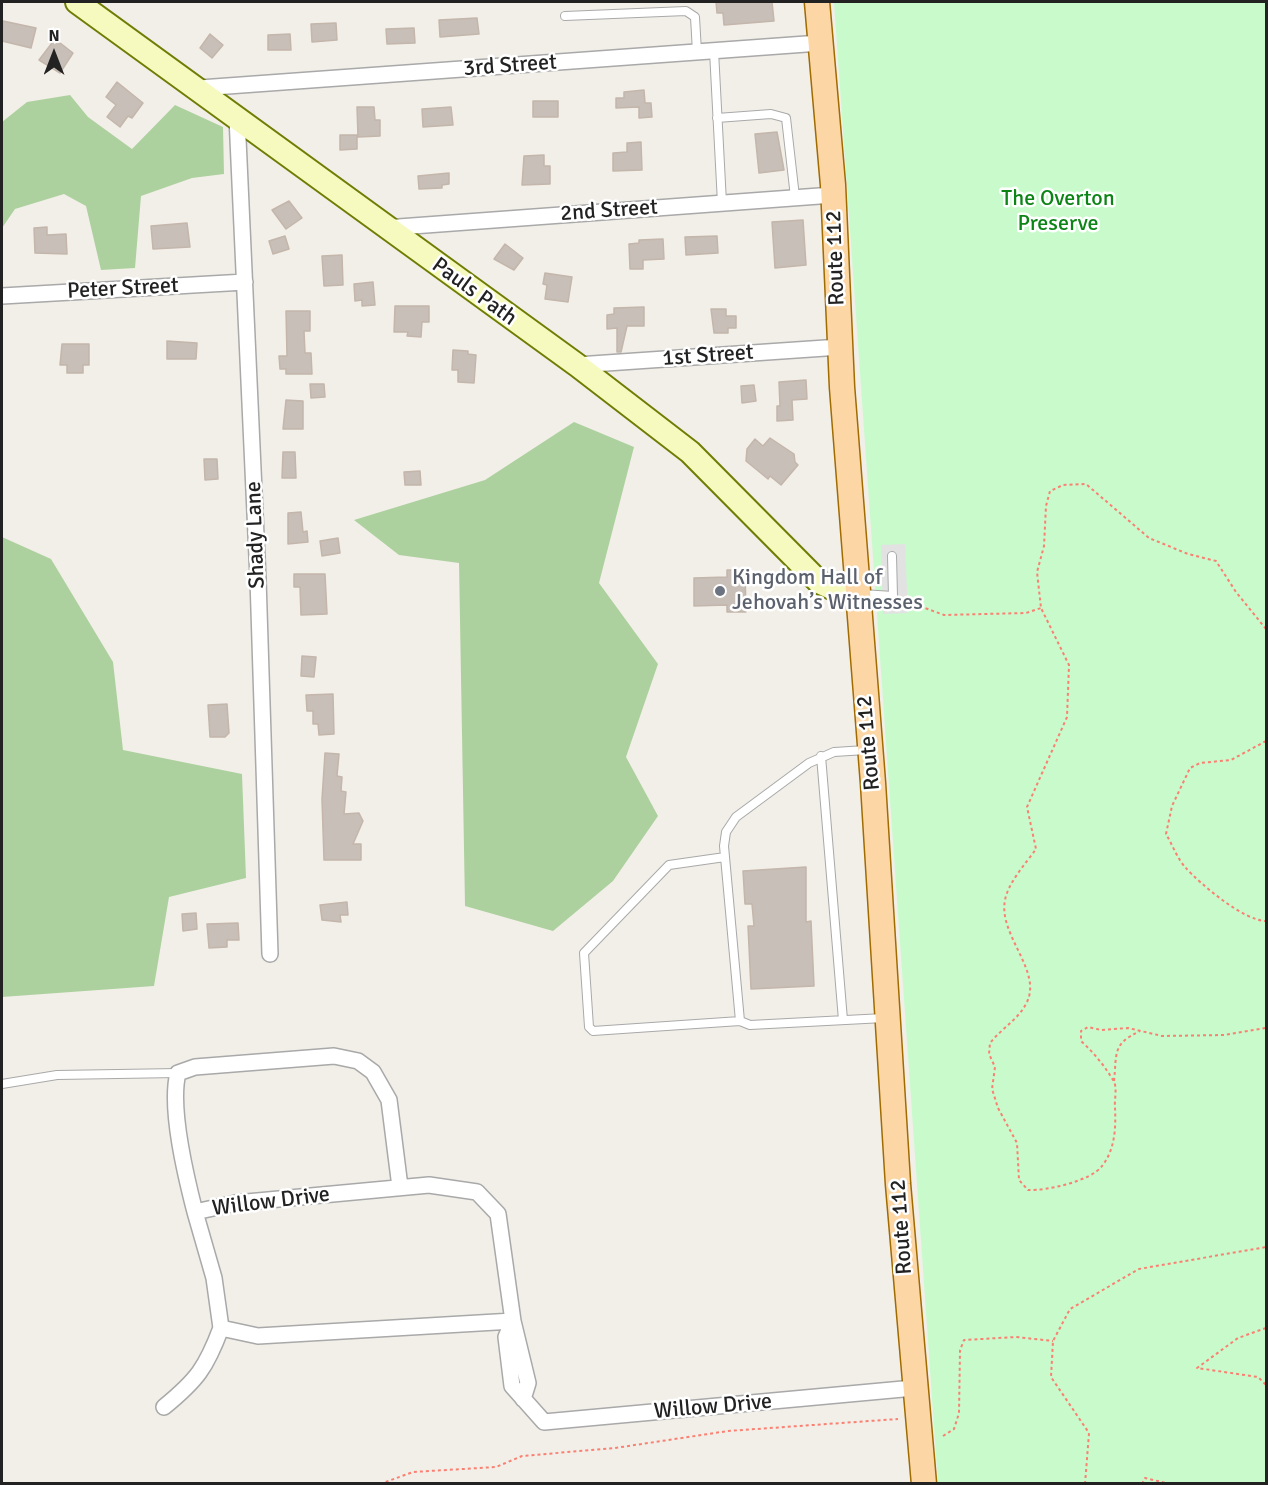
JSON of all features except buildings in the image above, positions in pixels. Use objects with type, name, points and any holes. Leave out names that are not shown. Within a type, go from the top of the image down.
[{"type":"main road","name":"Route 112","points":[[817,2],[833,195],[840,347],[857,594],[924,1484]]},
{"type":"street","name":"Pauls Path","points":[[77,2],[200,88],[385,228],[577,365],[690,452],[819,582],[836,590],[857,594]]},
{"type":"street","name":"3rd Street","points":[[200,88],[820,43]]},
{"type":"street","name":"Shady Lane","points":[[237,117],[258,579],[270,954]]},
{"type":"street","name":"2nd Street","points":[[385,228],[833,195]]},
{"type":"street","name":"Peter Street","points":[[2,296],[245,282]]},
{"type":"street","name":"1st Street","points":[[577,365],[840,347]]},
{"type":"street","points":[[195,1212],[186,1179],[174,1088],[178,1074],[195,1067],[334,1056],[358,1061],[373,1072],[389,1100],[400,1187]]},
{"type":"street","name":"Willow Drive","points":[[221,1328],[214,1278],[195,1212],[236,1203],[429,1185],[477,1192],[498,1214],[513,1321],[506,1337],[517,1369],[512,1386],[544,1422],[915,1388]]},
{"type":"street","points":[[164,1407],[193,1384],[212,1354],[221,1328],[258,1336],[513,1321]]},
{"type":"lane","points":[[565,16],[686,11],[695,17],[697,52]]},
{"type":"lane","points":[[714,51],[722,203]]},
{"type":"lane","points":[[717,118],[771,114],[786,118],[795,197]]},
{"type":"lane","points":[[857,594],[893,596],[892,556]]},
{"type":"lane","points":[[740,1021],[725,857],[726,832],[736,817],[821,756],[834,752],[870,750]]},
{"type":"lane","points":[[821,756],[843,1020]]},
{"type":"lane","points":[[725,857],[669,865],[584,953],[589,1027],[593,1031],[740,1021],[750,1025],[889,1018]]},
{"type":"lane","points":[[2,1083],[57,1076],[178,1074]]},
{"type":"path","points":[[1140,1031],[1125,1038],[1116,1048],[1114,1081],[1116,1128],[1102,1167],[1079,1180],[1040,1191],[1028,1190],[1020,1180],[1017,1143],[992,1089],[995,1067],[989,1054],[990,1042],[1013,1022],[1028,1000],[1028,972],[1004,915],[1005,899],[1036,849],[1027,807],[1067,717],[1069,665],[1041,608],[1037,572],[1044,546],[1046,506],[1050,491],[1063,485],[1086,484],[1149,538],[1188,554],[1216,561],[1236,592],[1266,628]]},
{"type":"path","points":[[893,596],[944,615],[1026,613],[1041,608]]},
{"type":"path","points":[[1266,741],[1232,760],[1200,763],[1190,768],[1176,795],[1166,834],[1184,866],[1243,913],[1257,921],[1266,921]]},
{"type":"path","points":[[1114,1081],[1101,1060],[1081,1041],[1081,1031],[1088,1027],[1101,1030],[1128,1028],[1162,1036],[1224,1035],[1266,1028]]},
{"type":"path","points":[[1085,1484],[1089,1433],[1051,1377],[1053,1341],[1070,1309],[1139,1269],[1266,1247]]},
{"type":"path","points":[[1266,1328],[1238,1338],[1197,1368],[1258,1377],[1266,1385]]},
{"type":"path","points":[[943,1436],[954,1429],[959,1413],[960,1350],[964,1340],[1016,1337],[1053,1341]]},
{"type":"path","points":[[380,1484],[413,1472],[496,1467],[522,1456],[615,1448],[728,1431],[898,1419]]},
{"type":"path","points":[[1142,1484],[1145,1478],[1170,1484]]},
{"type":"green space","name":"The Overton Preserve","points":[[834,2],[1266,2],[1266,1483],[938,1483]]},
{"type":"green space","points":[[70,95],[88,117],[132,149],[175,105],[223,127],[224,174],[192,178],[141,196],[135,268],[101,270],[86,206],[64,194],[15,209],[2,228],[2,122],[27,102]]},
{"type":"green space","points":[[574,422],[634,447],[599,583],[658,664],[626,757],[658,816],[613,881],[553,931],[465,906],[459,563],[399,555],[354,520],[485,480]]},
{"type":"green space","points":[[2,537],[51,559],[113,662],[123,750],[242,774],[246,878],[169,897],[154,986],[2,997]]},
{"type":"shaded area","points":[[905,544],[908,613],[883,614],[881,545]]},
{"type":"place","name":"Kingdom Hall of Jehovah’s Witnesses","points":[[720,591]]}]
